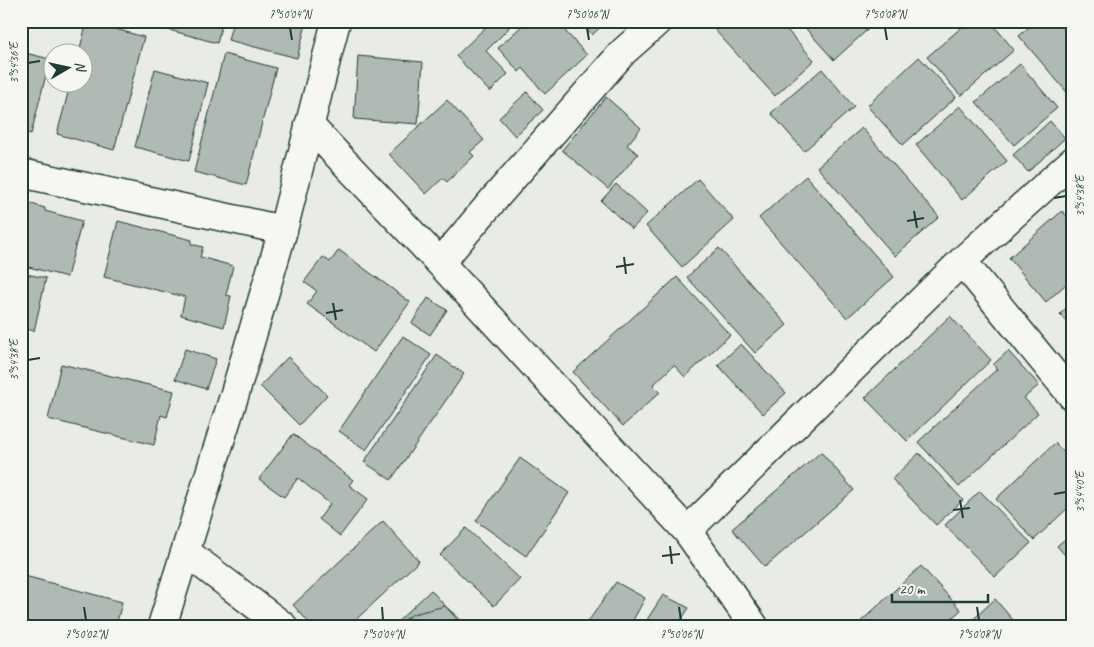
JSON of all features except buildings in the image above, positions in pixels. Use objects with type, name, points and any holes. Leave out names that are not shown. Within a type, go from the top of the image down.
[{"type":"street","points":[[162,626],[235,393],[283,230],[336,21]]},
{"type":"street","points":[[440,263],[623,52],[658,21]]},
{"type":"street","points":[[309,125],[440,263],[687,531],[754,626]]},
{"type":"street","points":[[687,531],[962,261],[1073,161]]},
{"type":"street","points":[[21,173],[283,230]]},
{"type":"street","points":[[962,261],[1073,397]]},
{"type":"street","points":[[186,552],[283,626]]}]
